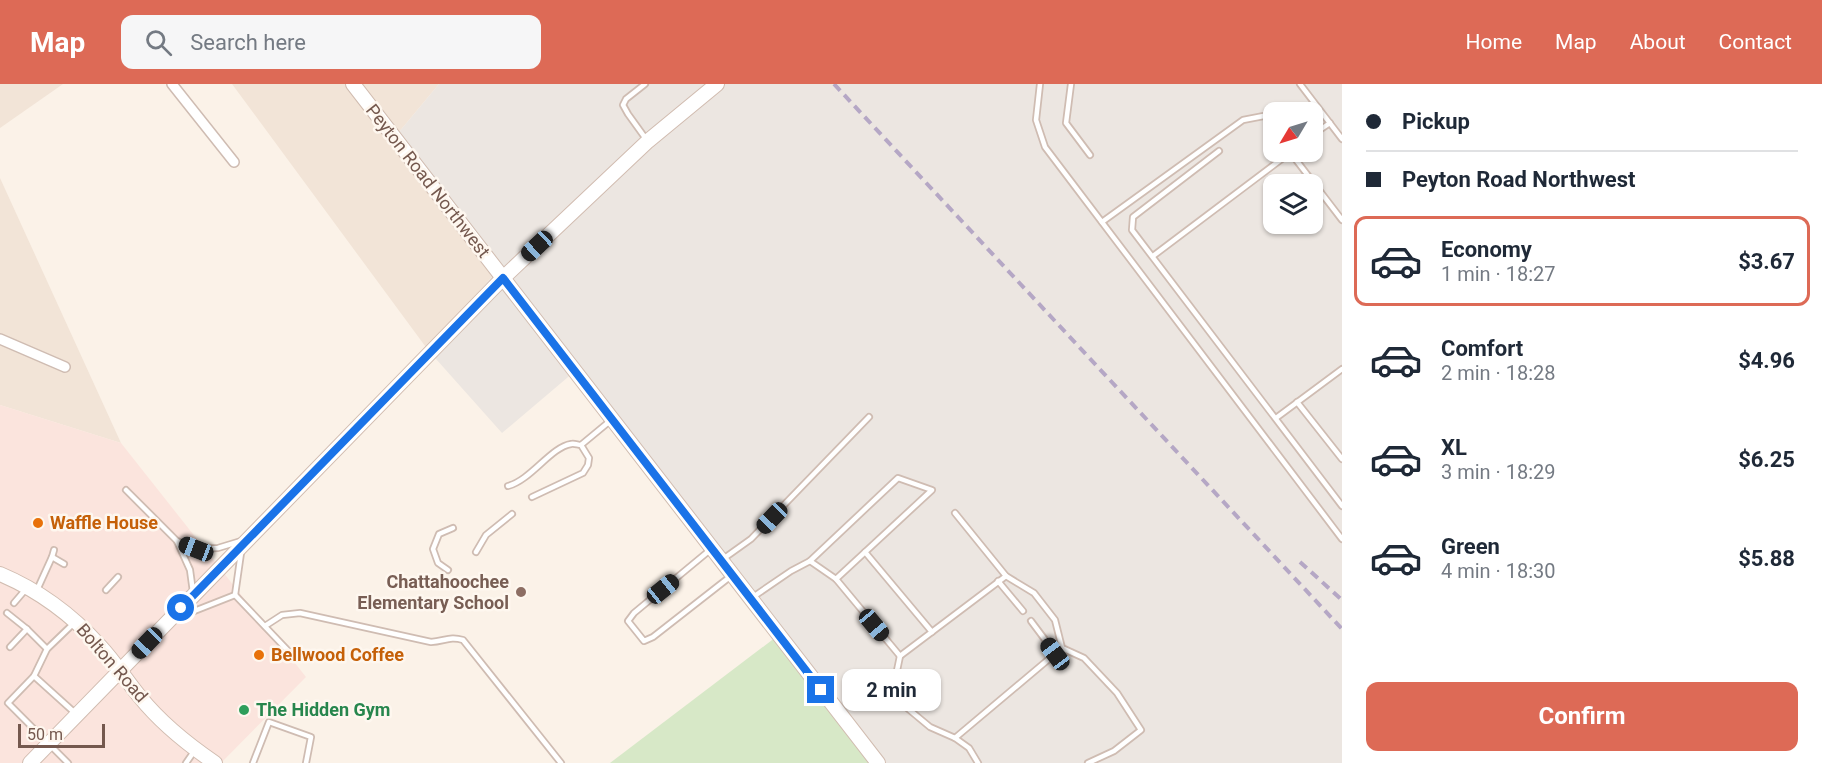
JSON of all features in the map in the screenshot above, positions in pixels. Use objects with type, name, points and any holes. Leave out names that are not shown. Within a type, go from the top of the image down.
[{"type":"main road","name":"Peyton Road Northwest","points":[[353,84],[878,763]]},
{"type":"main road","points":[[30,763],[503,278],[648,141],[717,84]]},
{"type":"main road","name":"Bolton Road","points":[[0,574],[60,608],[76,622],[101,646],[140,697],[162,720],[182,740],[215,763]]},
{"type":"street","points":[[172,84],[234,162]]},
{"type":"street","points":[[0,339],[65,367]]},
{"type":"lane","points":[[645,84],[626,99],[624,105],[648,141]]},
{"type":"lane","points":[[1040,84],[1036,120],[1045,147],[1342,539]]},
{"type":"lane","points":[[1071,84],[1066,123],[1090,155]]},
{"type":"lane","points":[[1300,84],[1342,139]]},
{"type":"lane","points":[[1102,222],[1243,120],[1263,116]]},
{"type":"lane","points":[[1323,128],[1330,123]]},
{"type":"lane","points":[[1219,151],[1133,217],[1132,230],[1342,506]]},
{"type":"lane","points":[[1153,256],[1278,162]]},
{"type":"lane","points":[[1298,162],[1342,220]]},
{"type":"lane","points":[[1276,418],[1342,369]]},
{"type":"lane","points":[[1298,402],[1342,459]]},
{"type":"lane","points":[[721,560],[751,539],[869,417]]},
{"type":"lane","points":[[508,486],[518,483],[555,452],[570,444],[581,445],[612,419]]},
{"type":"lane","points":[[532,497],[583,473],[589,458],[581,445]]},
{"type":"lane","points":[[750,598],[810,561],[897,478],[932,490],[836,579]]},
{"type":"lane","points":[[126,490],[177,541],[190,570],[193,596]]},
{"type":"lane","points":[[955,513],[1006,576],[1034,593],[1055,620],[1062,648]]},
{"type":"lane","points":[[476,552],[486,535],[512,514]]},
{"type":"lane","points":[[448,570],[438,563],[433,549],[439,534],[453,528]]},
{"type":"lane","points":[[177,541],[196,549],[218,548],[245,542],[235,595]]},
{"type":"lane","points":[[712,549],[634,613],[628,621],[644,641],[654,637],[732,575]]},
{"type":"lane","points":[[14,603],[31,590],[54,550]]},
{"type":"lane","points":[[866,552],[932,632]]},
{"type":"lane","points":[[52,557],[64,564]]},
{"type":"lane","points":[[810,561],[836,579],[900,656]]},
{"type":"lane","points":[[978,763],[969,748],[955,738],[930,727],[906,707],[894,686],[900,656],[1006,576]]},
{"type":"lane","points":[[106,590],[118,577]]},
{"type":"lane","points":[[998,581],[1023,611]]},
{"type":"lane","points":[[169,621],[235,595]]},
{"type":"lane","points":[[235,595],[294,657]]},
{"type":"lane","points":[[7,613],[47,649]]},
{"type":"lane","points":[[265,626],[282,615],[300,614],[431,642],[453,637],[463,640],[561,763]]},
{"type":"lane","points":[[1030,621],[1055,654]]},
{"type":"lane","points":[[68,763],[8,703],[34,676],[47,649],[76,622]]},
{"type":"lane","points":[[10,646],[27,629]]},
{"type":"lane","points":[[955,738],[1062,648]]},
{"type":"lane","points":[[1062,648],[1084,658],[1117,693],[1141,729],[1114,752],[1088,763]]},
{"type":"lane","points":[[34,676],[77,715]]},
{"type":"lane","points":[[253,763],[268,722],[311,737],[306,763]]},
{"type":"lane","points":[[186,763],[196,750]]},
{"type":"shaded area","points":[[0,84],[63,84],[0,128]]},
{"type":"shaded area","points":[[232,84],[439,84],[394,138],[497,271],[428,350]]},
{"type":"shaded area","points":[[439,84],[1342,84],[1342,763],[872,763],[574,372],[502,433],[428,350],[497,271],[394,138]]},
{"type":"shaded area","points":[[0,178],[121,443],[0,405]]},
{"type":"shaded area","points":[[0,405],[121,443],[306,677],[221,763],[0,763]]},
{"type":"green space","points":[[776,637],[872,763],[610,763]]},
{"type":"railway","points":[[834,84],[1342,629]]},
{"type":"railway","points":[[1300,562],[1342,600]]},
{"type":"place","name":"Waffle House","points":[[38,523]]},
{"type":"place","name":"Chattahoochee Elementary School","points":[[521,592]]},
{"type":"place","name":"Bellwood Coffee","points":[[259,655]]},
{"type":"place","name":"The Hidden Gym","points":[[244,710]]},
{"type":"route","points":[[181,608],[503,278],[821,690]]}]
